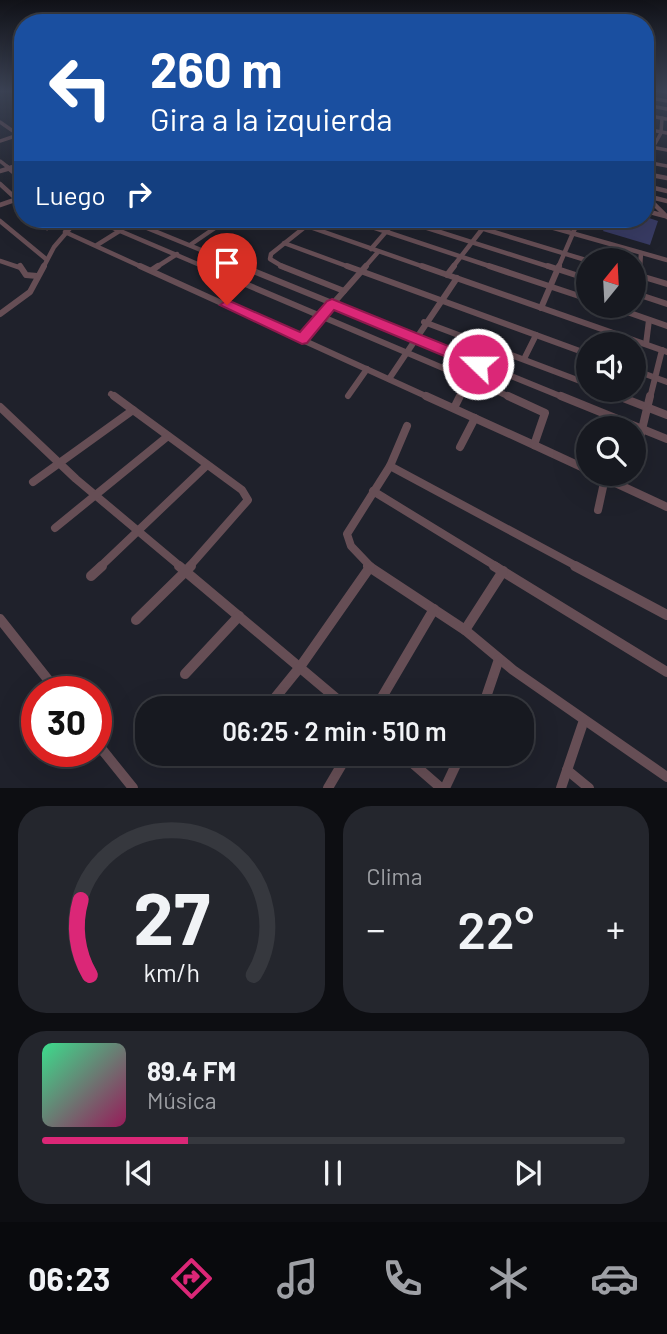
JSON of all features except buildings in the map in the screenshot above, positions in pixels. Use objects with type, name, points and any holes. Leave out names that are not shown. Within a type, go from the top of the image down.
[{"type":"street","points":[[654,147],[664,132]]},
{"type":"street","points":[[0,161],[14,173]]},
{"type":"street","points":[[0,171],[14,166]]},
{"type":"street","points":[[665,191],[667,178]]},
{"type":"street","points":[[654,204],[667,216]]},
{"type":"street","points":[[0,221],[46,259]]},
{"type":"street","points":[[0,314],[25,297],[46,259],[69,228]]},
{"type":"street","points":[[116,228],[545,412],[534,445]]},
{"type":"street","points":[[148,228],[609,416]]},
{"type":"street","points":[[191,245],[216,228]]},
{"type":"street","points":[[303,228],[271,254],[270,259],[278,265],[344,291]]},
{"type":"street","points":[[311,228],[612,332]]},
{"type":"street","points":[[374,228],[576,295]]},
{"type":"street","points":[[302,339],[363,271],[390,228]]},
{"type":"street","points":[[427,228],[576,275]]},
{"type":"street","points":[[447,275],[483,228],[576,257]]},
{"type":"street","points":[[555,228],[624,248]]},
{"type":"street","points":[[541,307],[575,228]]},
{"type":"street","points":[[97,245],[121,230]]},
{"type":"street","points":[[65,232],[576,464]]},
{"type":"street","points":[[284,243],[576,350]]},
{"type":"street","points":[[152,270],[177,254]]},
{"type":"street","points":[[646,254],[667,260]]},
{"type":"street","points":[[0,261],[20,266],[25,275],[37,275]]},
{"type":"street","points":[[233,278],[246,268]]},
{"type":"street","points":[[389,379],[408,354],[424,322],[457,278]]},
{"type":"street","points":[[646,278],[667,284]]},
{"type":"street","points":[[646,297],[667,304]]},
{"type":"street","points":[[646,318],[667,326]]},
{"type":"street","points":[[646,416],[664,351],[646,344],[649,320]]},
{"type":"street","points":[[424,322],[576,379]]},
{"type":"street","points":[[524,359],[536,335]]},
{"type":"street","points":[[348,396],[367,369]]},
{"type":"street","points":[[490,388],[499,372]]},
{"type":"street","points":[[646,375],[667,382]]},
{"type":"street","points":[[454,408],[468,379]]},
{"type":"street","points":[[111,394],[242,490],[248,500],[186,571],[136,620]]},
{"type":"street","points":[[633,402],[667,415]]},
{"type":"street","points":[[0,407],[95,495],[334,696]]},
{"type":"street","points":[[33,482],[133,410]]},
{"type":"street","points":[[460,447],[475,418]]},
{"type":"street","points":[[407,426],[390,466],[347,534],[351,546],[370,567],[465,630],[499,659],[667,777]]},
{"type":"street","points":[[646,431],[667,439]]},
{"type":"street","points":[[55,528],[168,436]]},
{"type":"street","points":[[91,576],[207,464]]},
{"type":"street","points":[[390,466],[667,615]]},
{"type":"street","points":[[598,510],[599,486]]},
{"type":"street","points":[[622,486],[667,507]]},
{"type":"street","points":[[373,491],[667,672]]},
{"type":"street","points":[[277,696],[370,567]]},
{"type":"street","points":[[465,630],[503,571]]},
{"type":"street","points":[[383,696],[433,609]]},
{"type":"street","points":[[185,674],[239,616]]},
{"type":"street","points":[[0,619],[45,676]]},
{"type":"street","points":[[486,696],[499,659]]},
{"type":"street","points":[[561,788],[584,720]]},
{"type":"street","points":[[112,762],[132,788]]},
{"type":"street","points":[[328,788],[341,766]]},
{"type":"street","points":[[416,766],[443,788],[455,766]]},
{"type":"street","points":[[567,770],[589,788]]},
{"type":"shaded area","points":[[654,220],[658,221],[650,245],[603,231],[604,228],[654,228]]},
{"type":"route","points":[[227,305],[302,339],[332,304],[478,364]]}]
